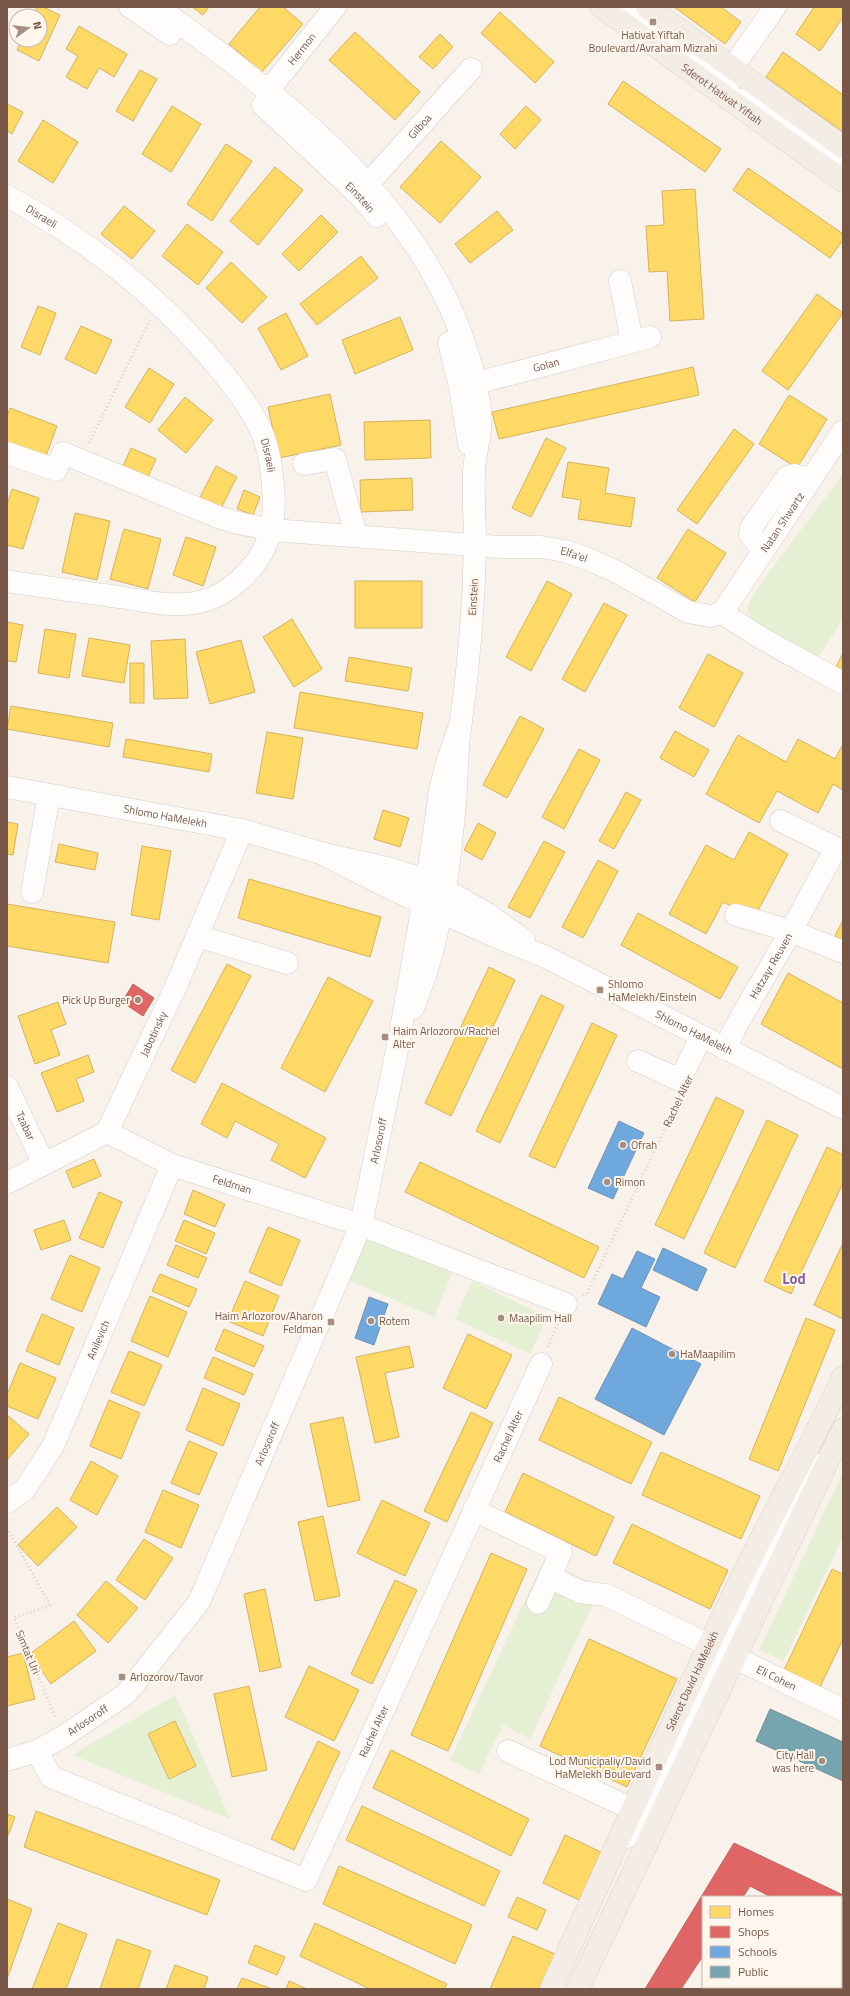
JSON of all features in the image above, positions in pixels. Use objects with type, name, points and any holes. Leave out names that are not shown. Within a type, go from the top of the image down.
[{"type":"main road","name":"Sderot Hativat Yiftah","points":[[601,7],[843,180]]},
{"type":"main road","points":[[648,7],[843,147]]},
{"type":"main road","name":"Sderot David HaMelekh","points":[[551,1989],[632,1809],[709,1645],[752,1557],[800,1466],[843,1377]]},
{"type":"main road","points":[[578,1989],[841,1434]]},
{"type":"street","name":"Einstein","points":[[130,7],[206,59],[253,96],[359,195],[384,225],[405,254],[430,296],[480,413],[480,439],[474,469],[475,545],[473,603],[466,685],[460,725],[453,823],[436,886],[432,908]]},
{"type":"street","name":"Einstein","points":[[157,7],[296,114],[368,183],[401,224],[432,270],[456,318],[468,385]]},
{"type":"street","name":"Hermon","points":[[268,91],[335,7]]},
{"type":"street","points":[[623,7],[698,61],[715,67],[732,68]]},
{"type":"street","points":[[775,7],[732,68],[728,81],[728,99],[746,100],[759,105],[843,164]]},
{"type":"street","name":"Gilboa","points":[[368,183],[471,69]]},
{"type":"street","name":"Disraeli","points":[[7,196],[42,215],[100,254],[186,329],[248,406],[263,436],[272,470],[275,506],[272,530],[264,550],[252,567],[239,580],[212,598],[196,603],[159,603],[7,581]]},
{"type":"street","name":"Golan","points":[[468,385],[641,339],[620,281]]},
{"type":"street","name":"Natan Shwartz","points":[[722,613],[843,431]]},
{"type":"street","name":"Elfa'el","points":[[7,453],[56,470],[63,453],[218,517],[272,530],[475,545],[541,547],[565,551],[588,559],[615,572],[688,612],[711,616],[722,613]]},
{"type":"street","points":[[304,464],[335,459],[356,536]]},
{"type":"street","points":[[722,613],[766,641],[843,683]]},
{"type":"street","name":"Shlomo HaMelekh","points":[[7,787],[242,830],[321,853],[391,869],[436,886],[486,913],[546,957]]},
{"type":"street","points":[[32,892],[49,795]]},
{"type":"street","points":[[736,915],[791,931],[836,848],[780,821]]},
{"type":"street","name":"Jabotinsky","points":[[107,1132],[176,986],[242,830]]},
{"type":"street","name":"Shlomo HaMelekh","points":[[321,853],[432,908],[500,939],[546,957],[843,1108]]},
{"type":"street","name":"Arlosoroff","points":[[7,1760],[37,1751],[64,1736],[126,1694],[199,1602],[361,1225],[399,1040],[429,967],[432,908]]},
{"type":"street","name":"Hatzayr Reuven","points":[[725,1049],[736,1026],[791,931],[843,952]]},
{"type":"street","points":[[198,936],[286,963]]},
{"type":"street","points":[[638,1061],[680,1080],[701,1037]]},
{"type":"street","name":"Tzabar","points":[[7,1087],[44,1164]]},
{"type":"street","points":[[7,1183],[107,1132]]},
{"type":"street","name":"Feldman","points":[[107,1132],[172,1165],[361,1225]]},
{"type":"street","name":"Anilevich","points":[[7,1502],[25,1489],[53,1446],[172,1165]]},
{"type":"street","points":[[361,1225],[566,1304]]},
{"type":"street","name":"Rachel Alter","points":[[37,1751],[51,1777],[306,1880],[541,1364]]},
{"type":"street","points":[[474,1510],[561,1552],[538,1603]]},
{"type":"street","name":"Eli Cohen","points":[[550,1577],[581,1592],[606,1595],[735,1658],[841,1703]]},
{"type":"street","points":[[610,1859],[628,1835],[656,1791],[705,1688],[710,1673],[709,1645]]},
{"type":"street","points":[[508,1751],[632,1809]]},
{"type":"path","points":[[80,460],[158,304]]},
{"type":"path","name":"Rachel Alter","points":[[566,1304],[587,1293],[680,1096]]},
{"type":"path","points":[[541,1364],[566,1304]]},
{"type":"path","name":"Simtat Uri","points":[[7,1528],[50,1605],[14,1618],[64,1736]]},
{"type":"green space","points":[[843,474],[843,619],[817,659],[752,620],[747,609],[751,599],[770,571]]},
{"type":"green space","points":[[367,1235],[453,1271],[434,1317],[348,1280]]},
{"type":"green space","name":"Maapilim Hall","points":[[472,1281],[547,1317],[530,1354],[455,1319]]},
{"type":"green space","points":[[843,1472],[843,1537],[784,1661],[759,1650]]},
{"type":"green space","points":[[544,1560],[601,1587],[530,1739],[503,1725],[479,1774],[450,1760]]},
{"type":"green space","points":[[175,1695],[230,1819],[72,1755]]},
{"type":"building: Homes","points":[[192,7],[209,7],[203,15]]},
{"type":"building: Homes","points":[[260,7],[283,7],[303,24],[262,72],[229,44]]},
{"type":"building: Homes","points":[[674,7],[721,7],[741,22],[725,44]]},
{"type":"building: Homes","points":[[814,7],[843,7],[843,17],[820,51],[796,34]]},
{"type":"building: Homes","points":[[48,9],[60,15],[48,41]]},
{"type":"building: Homes","points":[[500,12],[554,62],[535,83],[481,33]]},
{"type":"building: Homes","points":[[79,26],[127,54],[114,77],[99,68],[87,89],[66,77],[78,56],[66,49]]},
{"type":"building: Homes","points":[[355,32],[420,92],[395,120],[329,60]]},
{"type":"building: Homes","points":[[440,34],[453,47],[433,69],[419,57]]},
{"type":"building: Homes","points":[[18,48],[45,48],[39,61],[17,50]]},
{"type":"building: Homes","points":[[783,52],[843,95],[843,132],[766,77]]},
{"type":"building: Homes","points":[[140,70],[157,79],[133,121],[116,111]]},
{"type":"building: Homes","points":[[623,81],[721,149],[705,172],[608,104]]},
{"type":"building: Homes","points":[[7,104],[23,112],[12,134],[7,131]]},
{"type":"building: Homes","points":[[172,106],[201,124],[171,172],[142,154]]},
{"type":"building: Homes","points":[[526,106],[541,120],[515,149],[500,134]]},
{"type":"building: Homes","points":[[43,120],[78,142],[53,183],[18,161]]},
{"type":"building: Homes","points":[[441,141],[481,177],[440,223],[400,187]]},
{"type":"building: Homes","points":[[226,144],[252,161],[212,221],[187,204]]},
{"type":"building: Homes","points":[[275,167],[303,190],[258,245],[230,221]]},
{"type":"building: Homes","points":[[748,168],[843,234],[843,240],[830,258],[733,190]]},
{"type":"building: Homes","points":[[695,189],[704,319],[670,321],[667,271],[649,272],[646,226],[664,225],[662,191]]},
{"type":"building: Homes","points":[[124,206],[155,231],[132,259],[101,234]]},
{"type":"building: Homes","points":[[497,211],[513,230],[470,263],[455,244]]},
{"type":"building: Homes","points":[[321,215],[338,232],[299,271],[282,254]]},
{"type":"building: Homes","points":[[187,224],[223,252],[198,285],[162,256]]},
{"type":"building: Homes","points":[[361,256],[378,278],[317,325],[300,304]]},
{"type":"building: Homes","points":[[231,262],[267,297],[242,323],[206,288]]},
{"type":"building: Homes","points":[[817,294],[843,313],[788,390],[762,371]]},
{"type":"building: Homes","points":[[38,306],[56,313],[40,355],[21,347]]},
{"type":"building: Homes","points":[[286,313],[308,356],[281,370],[258,328]]},
{"type":"building: Homes","points":[[400,317],[413,350],[355,374],[342,340]]},
{"type":"building: Homes","points":[[81,326],[112,340],[96,374],[65,359]]},
{"type":"building: Homes","points":[[693,367],[699,395],[499,439],[492,412]]},
{"type":"building: Homes","points":[[149,368],[174,384],[150,423],[125,407]]},
{"type":"building: Homes","points":[[330,394],[341,445],[279,458],[268,407]]},
{"type":"building: Homes","points":[[789,395],[827,419],[797,468],[759,444]]},
{"type":"building: Homes","points":[[185,397],[213,420],[186,453],[158,430]]},
{"type":"building: Homes","points":[[10,408],[57,426],[43,464],[7,450],[7,417]]},
{"type":"building: Homes","points":[[430,420],[431,458],[365,460],[364,422]]},
{"type":"building: Homes","points":[[734,429],[754,444],[697,524],[677,510]]},
{"type":"building: Homes","points":[[546,438],[566,448],[531,517],[512,508]]},
{"type":"building: Homes","points":[[131,448],[156,459],[145,484],[120,473]]},
{"type":"building: Homes","points":[[568,462],[609,468],[605,493],[635,498],[631,527],[578,519],[581,500],[562,497]]},
{"type":"building: Homes","points":[[216,466],[237,477],[218,514],[197,503]]},
{"type":"building: Homes","points":[[412,478],[413,510],[361,512],[360,480]]},
{"type":"building: Homes","points":[[12,489],[39,498],[23,549],[7,545],[7,505]]},
{"type":"building: Homes","points":[[244,490],[260,497],[253,515],[237,509]]},
{"type":"building: Homes","points":[[75,513],[110,521],[97,580],[62,572]]},
{"type":"building: Homes","points":[[124,529],[161,539],[148,589],[110,579]]},
{"type":"building: Homes","points":[[688,529],[726,553],[695,602],[657,578]]},
{"type":"building: Homes","points":[[186,537],[216,547],[203,586],[173,575]]},
{"type":"building: Homes","points":[[355,581],[422,581],[422,628],[355,628]]},
{"type":"building: Homes","points":[[547,581],[572,594],[531,671],[506,657]]},
{"type":"building: Homes","points":[[604,603],[627,615],[585,692],[562,679]]},
{"type":"building: Homes","points":[[292,619],[322,669],[294,687],[263,637]]},
{"type":"building: Homes","points":[[7,622],[23,625],[16,662],[7,661]]},
{"type":"building: Homes","points":[[45,629],[76,634],[69,678],[38,673]]},
{"type":"building: Homes","points":[[89,638],[130,645],[124,683],[82,676]]},
{"type":"building: Homes","points":[[185,639],[188,698],[154,699],[151,641]]},
{"type":"building: Homes","points":[[241,640],[255,692],[210,704],[196,652]]},
{"type":"building: Homes","points":[[843,653],[843,671],[836,667]]},
{"type":"building: Homes","points":[[708,654],[743,673],[714,727],[679,708]]},
{"type":"building: Homes","points":[[349,657],[412,668],[408,691],[345,681]]},
{"type":"building: Homes","points":[[130,663],[144,663],[144,703],[130,703]]},
{"type":"building: Homes","points":[[300,692],[423,713],[417,749],[294,728]]},
{"type":"building: Homes","points":[[11,706],[113,723],[109,747],[7,729]]},
{"type":"building: Homes","points":[[520,716],[544,729],[507,798],[483,785]]},
{"type":"building: Homes","points":[[675,731],[709,750],[694,777],[660,758]]},
{"type":"building: Homes","points":[[267,732],[303,738],[293,799],[256,793]]},
{"type":"building: Homes","points":[[738,735],[786,762],[798,739],[835,759],[843,744],[843,790],[833,784],[818,813],[777,791],[759,823],[706,794]]},
{"type":"building: Homes","points":[[126,739],[212,754],[209,772],[123,757]]},
{"type":"building: Homes","points":[[579,749],[600,760],[564,829],[542,817]]},
{"type":"building: Homes","points":[[626,792],[641,800],[614,849],[599,841]]},
{"type":"building: Homes","points":[[383,810],[409,818],[400,847],[374,839]]},
{"type":"building: Homes","points":[[7,822],[18,824],[13,855],[7,854]]},
{"type":"building: Homes","points":[[478,823],[496,833],[482,860],[464,850]]},
{"type":"building: Homes","points":[[749,832],[788,854],[754,918],[723,902],[706,934],[669,914],[706,845],[734,860]]},
{"type":"building: Homes","points":[[544,841],[565,852],[530,918],[508,907]]},
{"type":"building: Homes","points":[[59,844],[98,853],[95,870],[55,862]]},
{"type":"building: Homes","points":[[142,846],[171,851],[159,920],[131,915]]},
{"type":"building: Homes","points":[[598,860],[618,871],[583,938],[562,927]]},
{"type":"building: Homes","points":[[249,879],[381,917],[370,957],[238,918]]},
{"type":"building: Homes","points":[[7,904],[115,922],[108,963],[7,946]]},
{"type":"building: Homes","points":[[638,913],[738,967],[720,999],[621,945]]},
{"type":"building: Homes","points":[[843,920],[843,941],[835,936]]},
{"type":"building: Homes","points":[[227,964],[251,976],[195,1083],[171,1070]]},
{"type":"building: Homes","points":[[489,967],[515,980],[451,1116],[425,1103]]},
{"type":"building: Homes","points":[[788,973],[843,1003],[843,1069],[761,1024]]},
{"type":"building: Homes","points":[[328,977],[373,1001],[325,1092],[281,1068]]},
{"type":"building: Homes","points":[[541,995],[564,1006],[500,1143],[476,1131]]},
{"type":"building: Homes","points":[[58,1002],[66,1024],[51,1030],[60,1055],[35,1064],[18,1016]]},
{"type":"building: Homes","points":[[592,1023],[617,1035],[555,1168],[529,1156]]},
{"type":"building: Homes","points":[[88,1055],[94,1072],[76,1079],[84,1101],[57,1112],[41,1073]]},
{"type":"building: Homes","points":[[222,1083],[326,1138],[305,1178],[271,1160],[279,1144],[235,1121],[227,1138],[201,1124]]},
{"type":"building: Homes","points":[[716,1097],[744,1111],[684,1239],[655,1225]]},
{"type":"building: Homes","points":[[767,1120],[798,1135],[735,1268],[704,1253]]},
{"type":"building: Homes","points":[[827,1147],[843,1155],[843,1183],[791,1294],[764,1281]]},
{"type":"building: Homes","points":[[94,1159],[101,1176],[73,1188],[66,1171]]},
{"type":"building: Homes","points":[[420,1162],[599,1247],[584,1278],[405,1192]]},
{"type":"building: Homes","points":[[193,1190],[225,1204],[215,1227],[184,1214]]},
{"type":"building: Homes","points":[[99,1192],[122,1202],[103,1248],[79,1238]]},
{"type":"building: Homes","points":[[64,1220],[71,1240],[41,1250],[34,1230]]},
{"type":"building: Homes","points":[[184,1220],[215,1233],[206,1254],[175,1241]]},
{"type":"building: Homes","points":[[268,1227],[300,1240],[281,1286],[249,1272]]},
{"type":"building: Homes","points":[[843,1243],[843,1319],[814,1305]]},
{"type":"building: Homes","points":[[176,1245],[207,1258],[198,1278],[167,1265]]},
{"type":"building: Homes","points":[[70,1255],[100,1268],[82,1312],[51,1299]]},
{"type":"building: Homes","points":[[160,1274],[197,1289],[189,1307],[152,1291]]},
{"type":"building: Homes","points":[[245,1281],[279,1296],[263,1336],[228,1321]]},
{"type":"building: Homes","points":[[150,1296],[187,1312],[168,1357],[131,1341]]},
{"type":"building: Homes","points":[[42,1314],[74,1328],[59,1365],[26,1351]]},
{"type":"building: Homes","points":[[806,1318],[835,1330],[778,1471],[749,1459]]},
{"type":"building: Homes","points":[[224,1329],[264,1346],[254,1367],[215,1350]]},
{"type":"building: Homes","points":[[468,1334],[512,1355],[486,1409],[443,1388]]},
{"type":"building: Homes","points":[[409,1346],[414,1367],[385,1373],[399,1437],[375,1443],[356,1357]]},
{"type":"building: Homes","points":[[129,1351],[162,1365],[144,1406],[111,1392]]},
{"type":"building: Homes","points":[[213,1357],[253,1374],[244,1395],[204,1378]]},
{"type":"building: Homes","points":[[20,1363],[56,1378],[38,1419],[7,1406],[7,1395]]},
{"type":"building: Homes","points":[[203,1388],[240,1404],[223,1446],[186,1430]]},
{"type":"building: Homes","points":[[559,1397],[652,1442],[631,1484],[539,1440]]},
{"type":"building: Homes","points":[[109,1400],[140,1413],[121,1459],[90,1446]]},
{"type":"building: Homes","points":[[471,1412],[493,1423],[447,1522],[424,1511]]},
{"type":"building: Homes","points":[[7,1415],[29,1434],[7,1460]]},
{"type":"building: Homes","points":[[343,1417],[360,1500],[328,1507],[310,1424]]},
{"type":"building: Homes","points":[[189,1441],[217,1453],[199,1495],[171,1483]]},
{"type":"building: Homes","points":[[661,1452],[760,1496],[741,1539],[642,1495]]},
{"type":"building: Homes","points":[[91,1461],[118,1476],[97,1515],[70,1500]]},
{"type":"building: Homes","points":[[523,1473],[614,1517],[596,1556],[505,1512]]},
{"type":"building: Homes","points":[[163,1490],[199,1505],[181,1548],[145,1532]]},
{"type":"building: Homes","points":[[382,1500],[430,1523],[405,1576],[357,1553]]},
{"type":"building: Homes","points":[[57,1507],[77,1527],[38,1566],[18,1545]]},
{"type":"building: Homes","points":[[323,1516],[340,1596],[315,1601],[298,1522]]},
{"type":"building: Homes","points":[[632,1524],[728,1570],[710,1609],[613,1563]]},
{"type":"building: Homes","points":[[144,1539],[173,1558],[145,1600],[116,1580]]},
{"type":"building: Homes","points":[[491,1553],[527,1569],[448,1751],[411,1735]]},
{"type":"building: Homes","points":[[832,1569],[843,1574],[843,1639],[820,1687],[784,1670]]},
{"type":"building: Homes","points":[[395,1580],[417,1590],[372,1684],[351,1674]]},
{"type":"building: Homes","points":[[106,1581],[138,1608],[108,1643],[77,1615]]},
{"type":"building: Homes","points":[[265,1589],[281,1667],[260,1672],[244,1594]]},
{"type":"building: Homes","points":[[74,1621],[96,1651],[51,1684],[30,1654]]},
{"type":"building: Homes","points":[[589,1639],[677,1679],[627,1787],[540,1746]]},
{"type":"building: Homes","points":[[23,1653],[35,1699],[7,1706],[7,1657]]},
{"type":"building: Homes","points":[[309,1666],[359,1690],[334,1741],[285,1717]]},
{"type":"building: Homes","points":[[249,1686],[267,1770],[232,1777],[214,1694]]},
{"type":"building: Homes","points":[[175,1721],[196,1766],[169,1779],[148,1734]]},
{"type":"building: Homes","points":[[318,1741],[340,1752],[294,1850],[271,1839]]},
{"type":"building: Homes","points":[[391,1750],[529,1819],[511,1856],[373,1788]]},
{"type":"building: Homes","points":[[362,1806],[500,1871],[484,1906],[346,1840]]},
{"type":"building: Homes","points":[[36,1811],[220,1880],[207,1915],[24,1847]]},
{"type":"building: Homes","points":[[7,1814],[15,1817],[7,1838]]},
{"type":"building: Homes","points":[[565,1835],[601,1852],[579,1900],[543,1883]]},
{"type":"building: Homes","points":[[339,1866],[472,1925],[455,1964],[323,1904]]},
{"type":"building: Homes","points":[[517,1897],[546,1910],[537,1930],[508,1917]]},
{"type":"building: Homes","points":[[7,1899],[32,1909],[7,1979]]},
{"type":"building: Homes","points":[[58,1923],[87,1934],[66,1989],[32,1989]]},
{"type":"building: Homes","points":[[315,1923],[447,1984],[444,1989],[370,1989],[300,1956]]},
{"type":"building: Homes","points":[[513,1936],[555,1954],[539,1989],[490,1989]]},
{"type":"building: Homes","points":[[117,1939],[151,1951],[138,1989],[100,1989]]},
{"type":"building: Homes","points":[[255,1945],[285,1957],[277,1975],[248,1963]]},
{"type":"building: Homes","points":[[175,1965],[208,1977],[204,1989],[166,1989]]},
{"type":"building: Homes","points":[[242,1978],[272,1989],[237,1989]]},
{"type":"building: Homes","points":[[289,1981],[307,1989],[286,1989]]},
{"type":"building: Shops","name":"Pick Up Burger","points":[[133,984],[154,998],[143,1016],[122,1002]]},
{"type":"building: Shops","points":[[734,1843],[843,1895],[842,1930],[842,1896],[769,1896],[750,1886],[744,1896],[702,1896],[702,1958],[681,1989],[645,1989]]},
{"type":"building: Schools","points":[[619,1121],[644,1133],[613,1199],[588,1188]]},
{"type":"building: Schools","points":[[663,1248],[707,1269],[697,1291],[653,1270]]},
{"type":"building: Schools","points":[[637,1251],[655,1259],[641,1288],[660,1297],[646,1327],[598,1304],[612,1274],[623,1279]]},
{"type":"building: Schools","name":"Rotem","points":[[369,1297],[388,1304],[374,1345],[355,1338]]},
{"type":"building: Schools","points":[[632,1328],[701,1364],[664,1435],[595,1399]]},
{"type":"building: Public","name":"City Hall was here","points":[[770,1709],[843,1742],[843,1781],[756,1741]]},
{"type":"place","name":"Hativat Yiftah Boulevard/Avraham Mizrahi","points":[[653,22]]},
{"type":"place","name":"Shlomo HaMelekh/Einstein","points":[[600,990]]},
{"type":"place","name":"Pick Up Burger","points":[[138,1000]]},
{"type":"place","name":"Haim Arlozorov/Rachel Alter","points":[[385,1037]]},
{"type":"place","name":"Ofrah","points":[[623,1145]]},
{"type":"place","name":"Rimon","points":[[607,1182]]},
{"type":"place","name":"Maapilim Hall","points":[[501,1318]]},
{"type":"place","name":"Rotem","points":[[371,1321]]},
{"type":"place","name":"Haim Arlozorov/Aharon Feldman","points":[[331,1322]]},
{"type":"place","name":"HaMaapilim","points":[[672,1354]]},
{"type":"place","name":"Arlozorov/Tavor","points":[[122,1677]]},
{"type":"place","name":"City Hall was here","points":[[822,1761]]},
{"type":"place","name":"Lod Municipaliy/David HaMelekh Boulevard","points":[[659,1767]]},
{"type":"district","name":"Lod","points":[[794,1279]]}]
